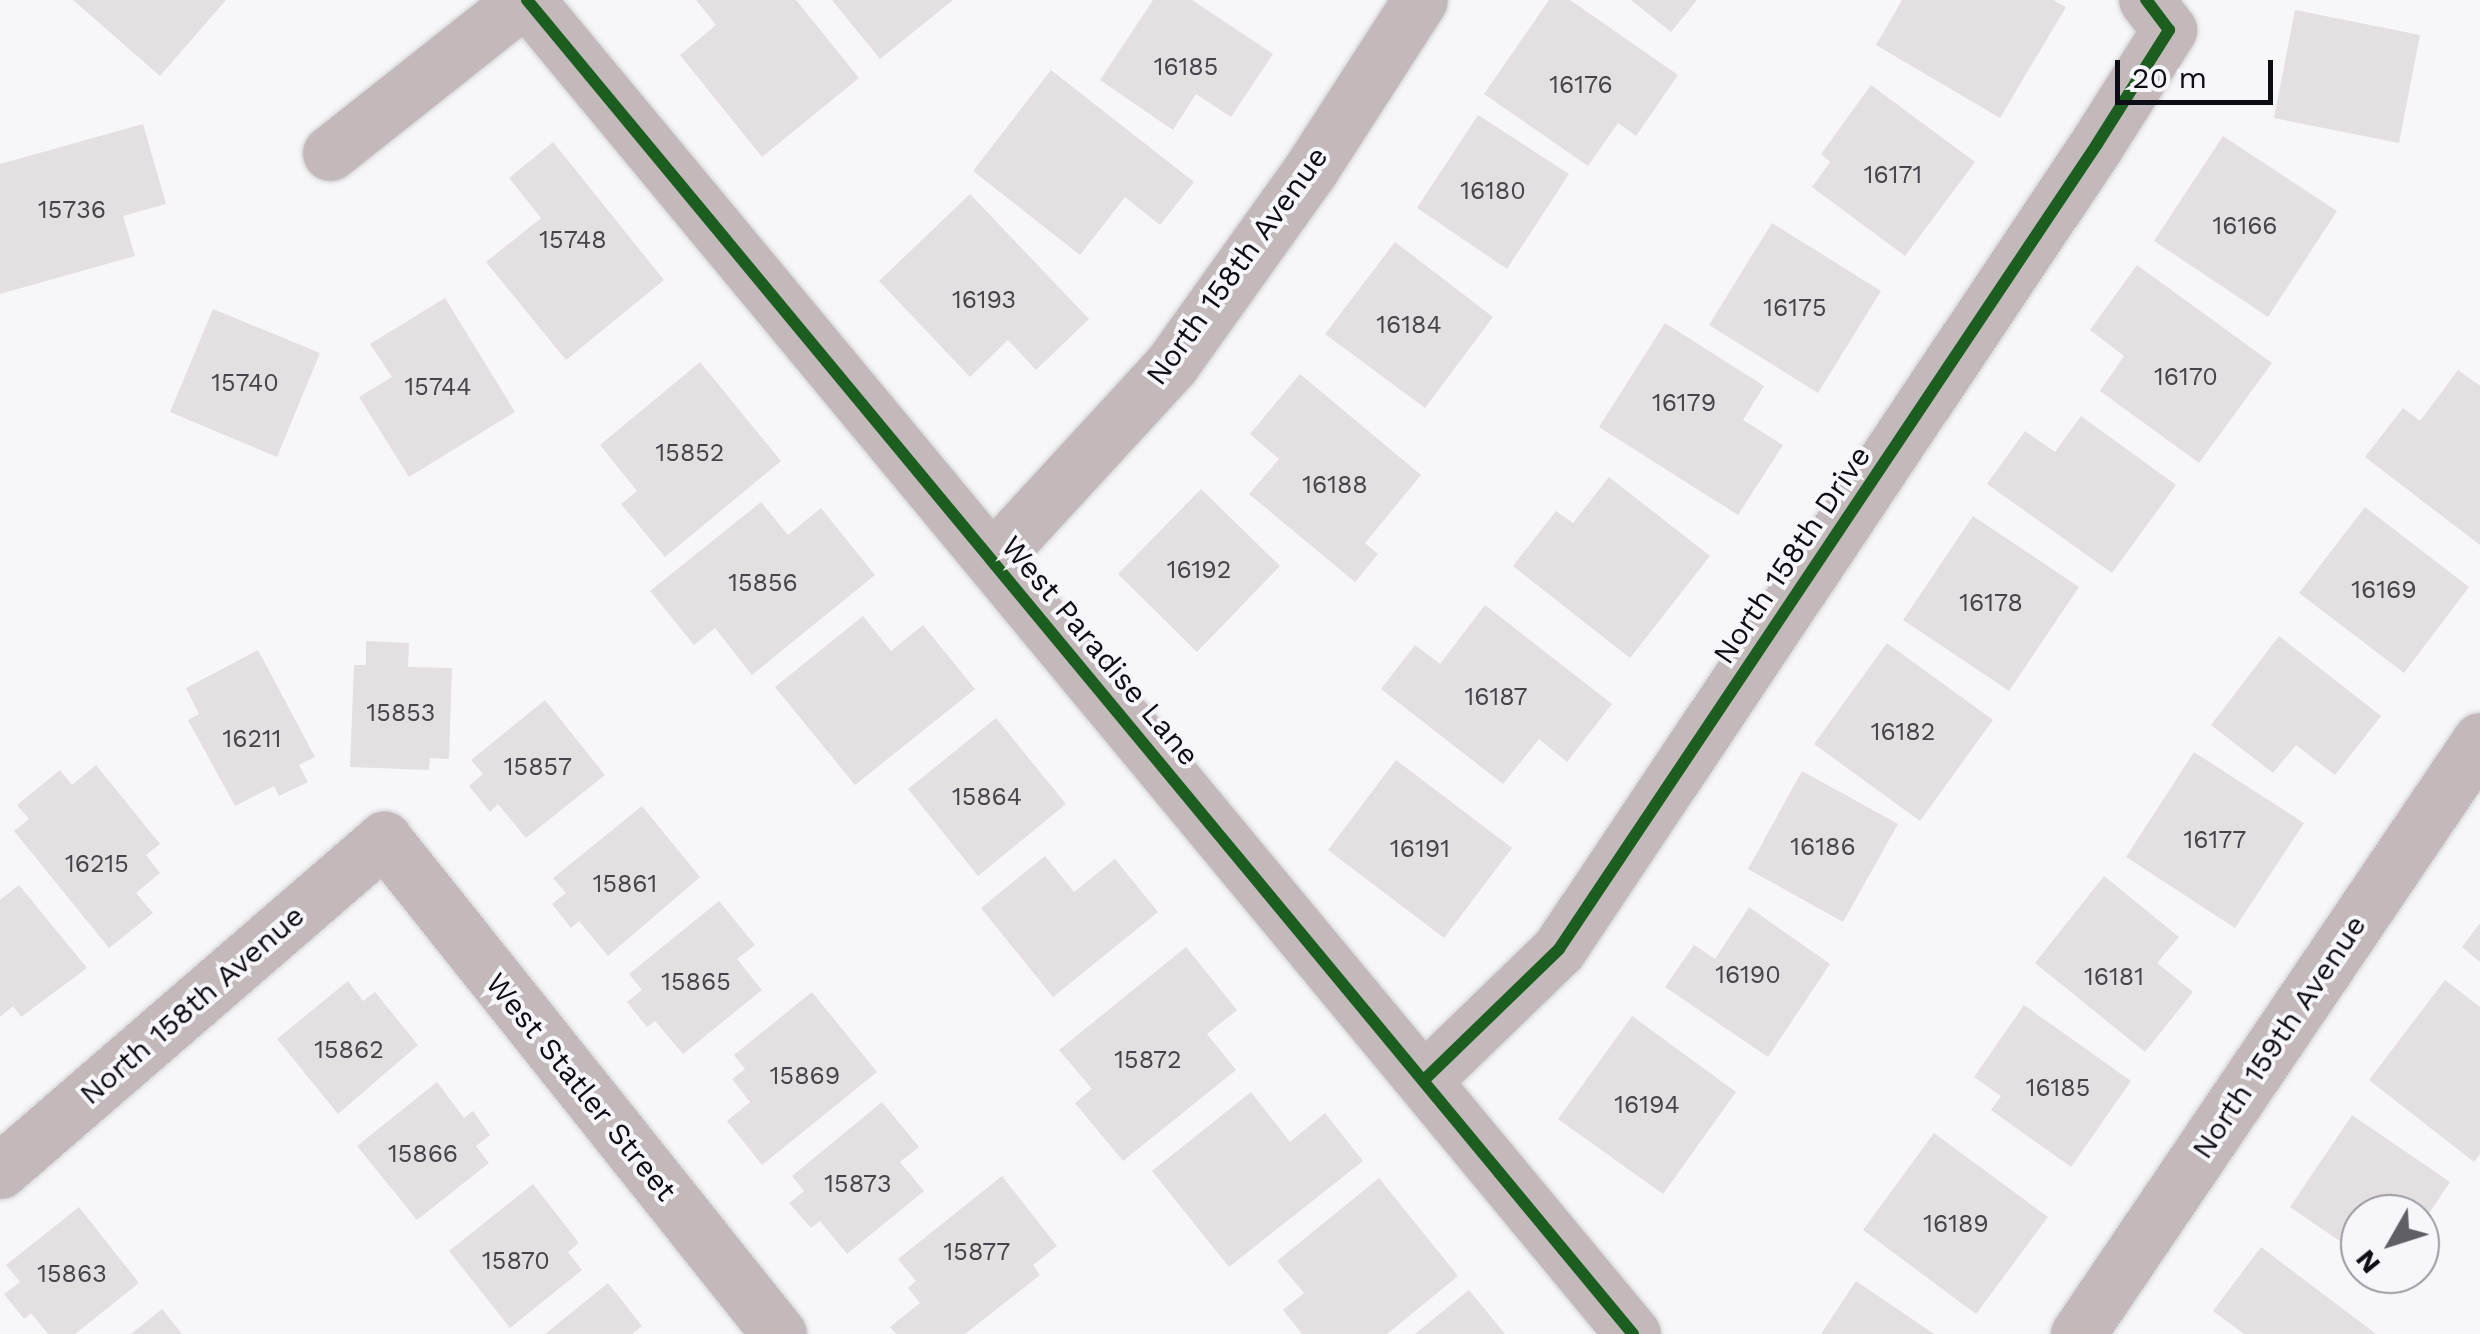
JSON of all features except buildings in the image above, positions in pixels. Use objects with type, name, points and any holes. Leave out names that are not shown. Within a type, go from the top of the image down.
[{"type":"street","points":[[330,153],[525,0]]},
{"type":"street","name":"West Paradise Lane","points":[[525,0],[1633,1334]]},
{"type":"street","name":"North 158th Avenue","points":[[992,560],[1172,364],[1313,166],[1420,0]]},
{"type":"street","name":"North 158th Drive","points":[[1424,1080],[1558,948],[2157,15]]},
{"type":"street","name":"North 159th Avenue","points":[[2078,1334],[2480,740]]},
{"type":"street","name":"North 158th Avenue","points":[[0,1171],[384,839]]},
{"type":"street","name":"West Statler Street","points":[[384,839],[779,1334]]},
{"type":"cycle path","points":[[527,0],[1633,1334]]},
{"type":"cycle path","points":[[1424,1080],[1559,949],[2097,144],[2169,30],[2146,0]]}]
